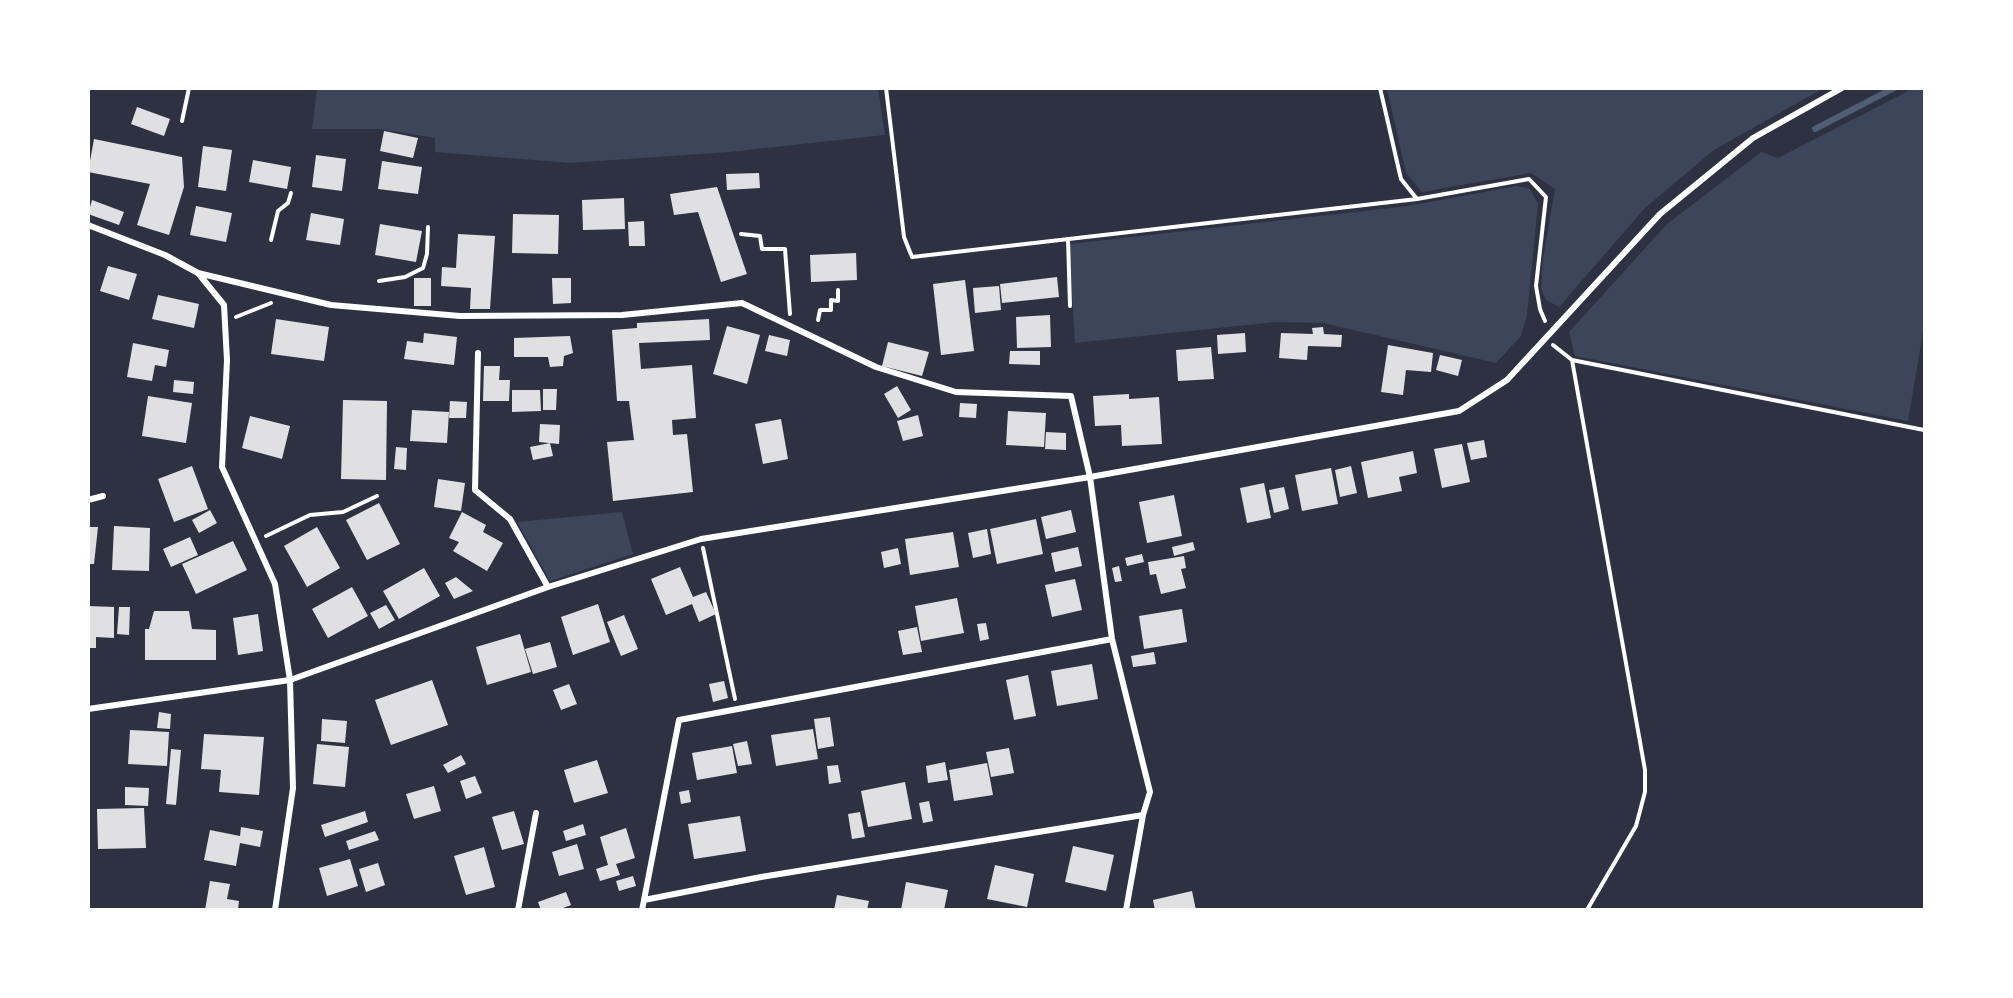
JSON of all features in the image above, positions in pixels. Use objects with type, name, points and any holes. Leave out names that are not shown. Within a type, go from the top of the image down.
[{"type":"street","points":[[88,709],[290,680],[548,587],[701,539],[1090,477],[1459,411],[1507,380],[1660,214],[1753,138],[1842,88]]},
{"type":"street","points":[[88,225],[165,255],[198,273],[331,305],[460,316],[613,315],[742,303],[876,367],[956,392],[1071,396],[1090,477],[1112,639],[1150,792],[1143,814],[1126,909]]},
{"type":"street","points":[[198,273],[224,305],[227,360],[222,467],[275,584],[290,680],[293,788],[275,909]]},
{"type":"street","points":[[478,353],[475,490],[510,519],[548,587]]},
{"type":"street","points":[[88,500],[103,496]]},
{"type":"street","points":[[642,909],[679,720],[1112,639]]},
{"type":"street","points":[[518,909],[536,813]]},
{"type":"street","points":[[644,900],[822,866],[1143,814]]},
{"type":"path","points":[[182,121],[189,88]]},
{"type":"path","points":[[886,88],[904,237],[912,257],[1417,199],[1529,179],[1546,197],[1536,286],[1540,309],[1551,332]]},
{"type":"path","points":[[1380,88],[1401,179],[1417,199]]},
{"type":"path","points":[[271,240],[278,211],[288,203],[291,193]]},
{"type":"path","points":[[379,281],[405,276],[423,268],[427,254],[428,227]]},
{"type":"path","points":[[741,234],[760,236],[762,249],[785,249],[790,314]]},
{"type":"path","points":[[1068,239],[1070,306]]},
{"type":"path","points":[[818,320],[820,310],[831,310],[831,300],[838,301],[838,290]]},
{"type":"path","points":[[225,322],[291,295]]},
{"type":"path","points":[[1545,339],[1572,360],[1924,429]]},
{"type":"path","points":[[1572,360],[1645,770],[1645,792],[1636,826],[1587,909]]},
{"type":"path","points":[[255,541],[310,515],[342,512],[377,496]]},
{"type":"path","points":[[701,539],[737,710]]},
{"type":"shaded area","points":[[878,88],[885,135],[729,152],[570,163],[435,152],[435,138],[379,129],[312,129],[317,89]]},
{"type":"shaded area","points":[[1387,88],[1822,89],[1714,150],[1645,208],[1559,307],[1546,300],[1541,289],[1543,258],[1555,189],[1531,173],[1422,192],[1406,173]]},
{"type":"shaded area","points":[[1912,89],[1924,89],[1924,326],[1908,421],[1575,356],[1569,332],[1667,224],[1761,152],[1778,158]]},
{"type":"shaded area","points":[[1517,186],[1530,189],[1538,204],[1527,315],[1521,336],[1496,363],[1323,323],[1276,322],[1075,343],[1069,244],[1408,206]]},
{"type":"shaded area","points":[[622,512],[633,554],[550,581],[517,522]]},
{"type":"building","points":[[137,107],[170,119],[164,136],[131,124]]},
{"type":"building","points":[[384,131],[418,138],[413,158],[380,151]]},
{"type":"building","points":[[94,139],[182,157],[184,187],[169,235],[137,225],[150,184],[88,172]]},
{"type":"building","points":[[203,146],[232,150],[226,191],[198,187]]},
{"type":"building","points":[[316,155],[346,159],[342,191],[312,187]]},
{"type":"building","points":[[253,160],[291,167],[287,189],[249,182]]},
{"type":"building","points":[[382,161],[422,167],[418,194],[378,189]]},
{"type":"building","points":[[759,173],[760,188],[727,190],[726,174]]},
{"type":"building","points":[[717,187],[747,274],[721,282],[698,212],[674,215],[670,194]]},
{"type":"building","points":[[624,198],[625,229],[583,230],[582,200]]},
{"type":"building","points":[[92,200],[124,212],[119,225],[88,214]]},
{"type":"building","points":[[196,206],[232,213],[226,242],[190,235]]},
{"type":"building","points":[[311,213],[344,219],[340,245],[306,240]]},
{"type":"building","points":[[513,214],[559,215],[558,254],[512,253]]},
{"type":"building","points":[[644,221],[645,246],[629,246],[628,222]]},
{"type":"building","points":[[380,224],[422,231],[416,262],[375,255]]},
{"type":"building","points":[[458,234],[495,236],[490,309],[470,309],[471,288],[441,286],[442,267],[456,268]]},
{"type":"building","points":[[856,253],[857,280],[811,282],[810,255]]},
{"type":"building","points":[[108,266],[137,274],[129,300],[100,291]]},
{"type":"building","points":[[1057,277],[1059,297],[1002,303],[1000,284]]},
{"type":"building","points":[[414,278],[431,278],[431,306],[414,306]]},
{"type":"building","points":[[552,278],[571,278],[571,303],[553,304]]},
{"type":"building","points":[[965,280],[974,351],[941,355],[933,284]]},
{"type":"building","points":[[999,286],[1001,310],[975,313],[973,288]]},
{"type":"building","points":[[158,295],[199,304],[194,328],[152,319]]},
{"type":"building","points":[[1050,315],[1051,347],[1017,348],[1016,317]]},
{"type":"building","points":[[276,319],[329,327],[324,361],[271,354]]},
{"type":"building","points":[[709,319],[710,340],[639,343],[641,369],[692,365],[696,418],[672,420],[673,435],[687,434],[693,492],[613,501],[607,442],[634,440],[629,401],[617,401],[612,330],[637,328],[637,323]]},
{"type":"building","points":[[727,326],[760,335],[747,384],[713,374]]},
{"type":"building","points":[[1323,327],[1324,334],[1342,335],[1341,347],[1308,346],[1307,360],[1279,358],[1281,333],[1313,334],[1312,328]]},
{"type":"building","points":[[424,333],[457,337],[454,365],[404,359],[407,341],[423,343]]},
{"type":"building","points":[[1245,333],[1246,352],[1218,354],[1217,335]]},
{"type":"building","points":[[769,335],[790,340],[787,356],[765,351]]},
{"type":"building","points":[[570,336],[573,353],[564,356],[563,366],[550,367],[548,357],[514,357],[514,338]]},
{"type":"building","points":[[888,342],[929,352],[922,376],[882,366]]},
{"type":"building","points":[[133,343],[169,350],[166,367],[155,365],[152,381],[127,377]]},
{"type":"building","points":[[1388,345],[1433,353],[1431,372],[1406,370],[1403,395],[1381,392]]},
{"type":"building","points":[[1211,347],[1214,379],[1178,381],[1176,350]]},
{"type":"building","points":[[1010,351],[1040,351],[1040,365],[1009,364]]},
{"type":"building","points":[[1440,355],[1462,360],[1458,376],[1436,370]]},
{"type":"building","points":[[484,366],[500,366],[499,380],[510,380],[509,401],[483,401]]},
{"type":"building","points":[[174,380],[194,382],[193,394],[173,392]]},
{"type":"building","points":[[897,386],[911,410],[898,418],[884,394]]},
{"type":"building","points":[[543,389],[557,389],[556,410],[543,410]]},
{"type":"building","points":[[512,390],[540,390],[541,411],[512,412]]},
{"type":"building","points":[[1129,394],[1129,399],[1159,397],[1162,444],[1122,446],[1121,425],[1095,426],[1093,396]]},
{"type":"building","points":[[148,396],[192,403],[186,443],[142,436]]},
{"type":"building","points":[[343,400],[387,401],[386,480],[341,479]]},
{"type":"building","points":[[450,401],[467,402],[466,418],[449,418]]},
{"type":"building","points":[[960,403],[977,404],[976,418],[959,417]]},
{"type":"building","points":[[412,410],[449,412],[447,443],[410,441]]},
{"type":"building","points":[[1008,411],[1046,413],[1044,447],[1006,445]]},
{"type":"building","points":[[918,415],[923,436],[903,441],[897,421]]},
{"type":"building","points":[[250,416],[290,426],[282,459],[242,448]]},
{"type":"building","points":[[781,419],[788,459],[763,464],[755,424]]},
{"type":"building","points":[[540,424],[560,425],[559,444],[539,442]]},
{"type":"building","points":[[1046,432],[1066,433],[1066,450],[1045,449]]},
{"type":"building","points":[[1484,440],[1487,457],[1471,460],[1467,443]]},
{"type":"building","points":[[550,443],[553,456],[533,460],[530,447]]},
{"type":"building","points":[[1462,444],[1470,482],[1442,488],[1434,449]]},
{"type":"building","points":[[396,447],[407,448],[406,470],[394,469]]},
{"type":"building","points":[[1413,451],[1417,473],[1399,477],[1402,491],[1368,498],[1361,462]]},
{"type":"building","points":[[192,466],[208,509],[174,522],[158,479]]},
{"type":"building","points":[[1351,466],[1357,493],[1340,497],[1335,470]]},
{"type":"building","points":[[1331,468],[1338,504],[1302,511],[1295,475]]},
{"type":"building","points":[[438,479],[465,483],[461,511],[434,507]]},
{"type":"building","points":[[1264,483],[1271,518],[1247,523],[1240,488]]},
{"type":"building","points":[[1284,487],[1289,509],[1274,513],[1269,490]]},
{"type":"building","points":[[1174,495],[1182,536],[1147,543],[1139,502]]},
{"type":"building","points":[[379,503],[400,544],[367,560],[346,520]]},
{"type":"building","points":[[210,510],[217,523],[199,533],[192,520]]},
{"type":"building","points":[[1071,510],[1076,532],[1046,539],[1041,517]]},
{"type":"building","points":[[462,512],[486,525],[483,532],[503,543],[487,571],[453,551],[459,542],[449,538]]},
{"type":"building","points":[[1036,519],[1043,554],[997,564],[990,529]]},
{"type":"building","points":[[114,526],[150,528],[149,571],[112,570]]},
{"type":"building","points":[[88,527],[98,527],[94,564],[88,564]]},
{"type":"building","points":[[317,527],[340,568],[307,587],[284,546]]},
{"type":"building","points":[[987,529],[991,554],[973,558],[968,533]]},
{"type":"building","points":[[953,532],[959,567],[910,575],[905,539]]},
{"type":"building","points":[[190,537],[198,555],[171,567],[163,549]]},
{"type":"building","points":[[233,541],[247,570],[196,594],[182,564]]},
{"type":"building","points":[[1193,542],[1195,550],[1174,556],[1172,547]]},
{"type":"building","points":[[1078,547],[1082,566],[1055,572],[1051,553]]},
{"type":"building","points":[[898,548],[901,564],[884,568],[881,552]]},
{"type":"building","points":[[1142,554],[1144,562],[1127,566],[1125,558]]},
{"type":"building","points":[[1184,556],[1186,568],[1181,569],[1186,588],[1161,594],[1156,574],[1150,575],[1148,562]]},
{"type":"building","points":[[1119,566],[1122,581],[1115,582],[1112,568]]},
{"type":"building","points":[[680,567],[693,597],[706,592],[716,614],[699,622],[692,604],[666,615],[651,579]]},
{"type":"building","points":[[424,568],[440,596],[399,619],[383,591]]},
{"type":"building","points":[[456,577],[473,591],[454,599],[445,583]]},
{"type":"building","points":[[1075,579],[1082,610],[1052,617],[1045,585]]},
{"type":"building","points":[[352,587],[368,616],[328,638],[312,609]]},
{"type":"building","points":[[957,598],[964,633],[921,641],[915,606]]},
{"type":"building","points":[[598,604],[610,642],[573,655],[561,617]]},
{"type":"building","points":[[386,605],[395,620],[379,629],[370,613]]},
{"type":"building","points":[[88,606],[114,607],[114,638],[96,637],[96,648],[88,648]]},
{"type":"building","points":[[119,607],[130,607],[129,635],[117,634]]},
{"type":"building","points":[[1182,609],[1187,642],[1144,649],[1139,616]]},
{"type":"building","points":[[154,611],[189,611],[192,629],[216,630],[216,660],[145,660],[145,629],[149,629]]},
{"type":"building","points":[[258,614],[263,651],[238,655],[233,618]]},
{"type":"building","points":[[624,615],[638,649],[621,656],[607,622]]},
{"type":"building","points":[[986,623],[989,639],[980,641],[977,624]]},
{"type":"building","points":[[917,627],[922,652],[903,655],[898,631]]},
{"type":"building","points":[[520,634],[531,672],[487,685],[476,647]]},
{"type":"building","points":[[550,642],[557,667],[533,674],[525,649]]},
{"type":"building","points":[[1154,652],[1156,664],[1133,667],[1131,656]]},
{"type":"building","points":[[1092,664],[1098,699],[1057,706],[1051,671]]},
{"type":"building","points":[[1028,675],[1036,716],[1014,720],[1006,680]]},
{"type":"building","points":[[432,680],[448,725],[391,745],[375,700]]},
{"type":"building","points":[[724,681],[728,698],[713,702],[709,684]]},
{"type":"building","points":[[569,684],[577,704],[561,710],[553,690]]},
{"type":"building","points":[[159,712],[171,714],[170,729],[157,728]]},
{"type":"building","points":[[830,717],[834,746],[818,749],[814,719]]},
{"type":"building","points":[[322,719],[347,721],[345,743],[321,741]]},
{"type":"building","points":[[813,729],[818,759],[776,766],[771,735]]},
{"type":"building","points":[[130,730],[169,732],[167,766],[128,764]]},
{"type":"building","points":[[204,734],[264,737],[259,795],[219,792],[221,770],[201,769]]},
{"type":"building","points":[[747,741],[752,764],[738,766],[733,744]]},
{"type":"building","points":[[317,744],[349,747],[345,787],[313,784]]},
{"type":"building","points":[[732,746],[737,773],[697,780],[692,753]]},
{"type":"building","points":[[1009,748],[1014,773],[991,777],[986,752]]},
{"type":"building","points":[[171,749],[181,750],[176,805],[166,804]]},
{"type":"building","points":[[461,755],[466,764],[448,773],[443,765]]},
{"type":"building","points":[[597,760],[608,793],[574,803],[564,770]]},
{"type":"building","points":[[945,762],[948,780],[928,783],[926,766]]},
{"type":"building","points":[[987,763],[993,795],[954,801],[949,770]]},
{"type":"building","points":[[838,765],[841,782],[829,784],[827,766]]},
{"type":"building","points":[[475,776],[482,793],[466,799],[460,781]]},
{"type":"building","points":[[905,782],[912,819],[868,827],[861,791]]},
{"type":"building","points":[[434,786],[441,811],[414,819],[406,794]]},
{"type":"building","points":[[125,787],[149,788],[148,806],[125,805]]},
{"type":"building","points":[[689,790],[691,802],[681,804],[679,792]]},
{"type":"building","points":[[929,801],[933,821],[923,823],[919,803]]},
{"type":"building","points":[[144,808],[146,848],[98,849],[97,809]]},
{"type":"building","points":[[365,811],[368,822],[325,837],[321,825]]},
{"type":"building","points":[[514,811],[524,844],[502,850],[492,817]]},
{"type":"building","points":[[860,812],[865,837],[852,839],[848,814]]},
{"type":"building","points":[[740,816],[746,851],[694,859],[688,824]]},
{"type":"building","points":[[583,824],[586,835],[566,841],[563,831]]},
{"type":"building","points":[[241,827],[263,831],[260,847],[240,843],[236,866],[204,860],[210,830],[240,836]]},
{"type":"building","points":[[626,828],[635,858],[616,864],[620,875],[600,881],[596,869],[608,865],[600,837]]},
{"type":"building","points":[[375,831],[379,840],[349,850],[346,841]]},
{"type":"building","points":[[577,844],[584,869],[559,876],[552,852]]},
{"type":"building","points":[[1073,846],[1114,855],[1106,891],[1065,882]]},
{"type":"building","points":[[484,847],[495,887],[466,895],[454,856]]},
{"type":"building","points":[[350,859],[358,886],[327,896],[319,868]]},
{"type":"building","points":[[378,863],[385,885],[366,892],[359,869]]},
{"type":"building","points":[[995,865],[1034,874],[1027,907],[987,899]]},
{"type":"building","points":[[633,876],[636,886],[619,891],[616,881]]},
{"type":"building","points":[[210,881],[230,884],[227,899],[239,901],[238,910],[205,910]]},
{"type":"building","points":[[906,882],[948,890],[944,910],[901,910]]},
{"type":"building","points":[[1192,891],[1196,910],[1155,910],[1153,900]]},
{"type":"building","points":[[566,892],[571,905],[558,910],[541,910],[538,902]]},
{"type":"building","points":[[837,895],[869,901],[867,910],[834,910]]},
{"type":"waterway","points":[[1815,129],[1894,88]]}]
